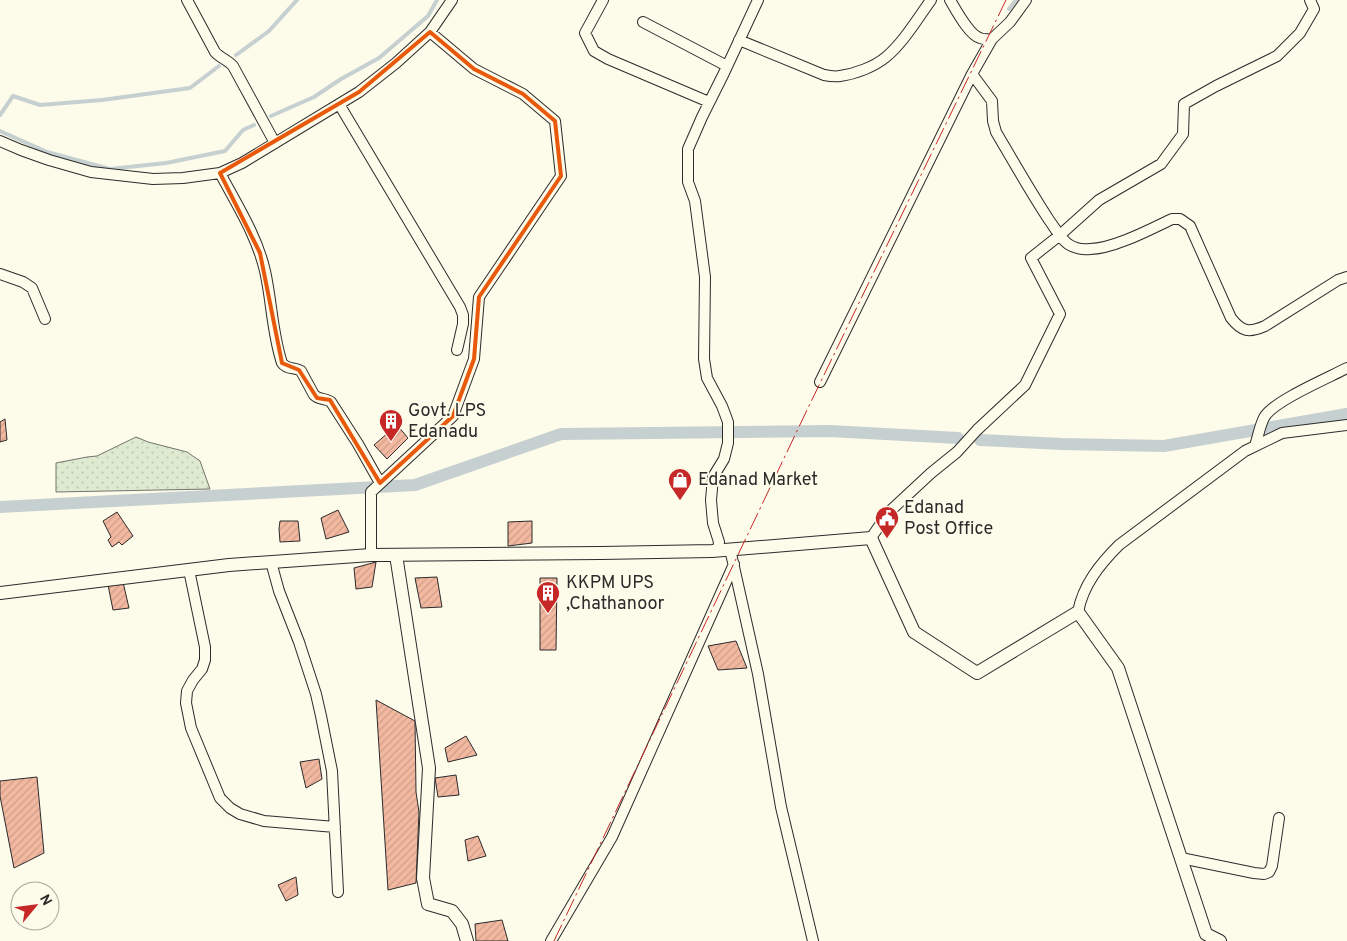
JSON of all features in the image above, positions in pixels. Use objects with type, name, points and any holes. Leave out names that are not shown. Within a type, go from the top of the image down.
[{"type":"street","points":[[186,0],[215,52],[233,66],[275,143]]},
{"type":"street","points":[[0,140],[49,160],[92,172],[153,178],[183,178],[220,173],[242,163],[359,92],[396,63],[430,32],[452,0]]},
{"type":"street","points":[[604,0],[585,33],[594,51],[608,59],[710,102]]},
{"type":"street","points":[[758,0],[688,149],[688,182],[695,201],[705,277],[704,359],[706,378],[722,406],[728,422],[729,437],[724,459],[713,477],[711,500],[713,523],[718,542],[734,564],[758,674],[780,807],[813,941]]},
{"type":"street","points":[[739,40],[824,76],[838,76],[869,67],[886,58],[906,36],[931,0]]},
{"type":"street","points":[[950,0],[972,33],[978,38],[992,38]]},
{"type":"street","points":[[820,382],[972,74],[992,38],[1010,22],[1026,0]]},
{"type":"street","points":[[871,538],[888,513],[957,452],[977,430],[1025,385],[1060,314],[1031,258],[1099,200],[1161,164],[1183,134],[1184,104],[1277,56],[1300,33],[1314,8],[1310,0]]},
{"type":"street","points":[[642,22],[728,66]]},
{"type":"street","points":[[371,555],[371,492],[454,416],[474,359],[479,296],[561,176],[555,121],[523,94],[474,69],[430,32]]},
{"type":"street","points":[[972,74],[992,101],[993,121],[996,132],[1045,213],[1068,244],[1091,250],[1129,238],[1172,219],[1180,219],[1190,226],[1231,318],[1241,328],[1248,331],[1264,326],[1338,280],[1347,277]]},
{"type":"street","points":[[339,104],[460,307],[463,315],[463,324],[458,350]]},
{"type":"street","points":[[220,173],[256,240],[266,272],[275,333],[282,363],[284,366],[301,371],[317,398],[331,402],[380,483]]},
{"type":"street","points":[[0,274],[23,282],[32,288],[45,319]]},
{"type":"street","points":[[1256,441],[1265,416],[1273,408],[1288,398],[1347,368]]},
{"type":"street","points":[[1220,941],[1206,934],[1118,668],[1078,612],[1080,599],[1102,563],[1119,545],[1256,441],[1282,433],[1347,424]]},
{"type":"street","points":[[0,593],[229,565],[371,555],[601,554],[724,550],[871,538]]},
{"type":"street","points":[[871,538],[914,632],[977,673],[1078,612]]},
{"type":"street","points":[[396,555],[429,768],[423,878],[428,904],[452,911],[462,924],[468,941]]},
{"type":"street","points":[[271,562],[279,592],[299,642],[316,694],[321,716],[332,771],[338,892]]},
{"type":"street","points":[[551,941],[612,837],[734,564]]},
{"type":"street","points":[[189,570],[205,648],[205,660],[202,669],[187,691],[186,703],[191,728],[220,798],[230,808],[240,814],[264,821],[334,827]]},
{"type":"street","points":[[1181,858],[1254,873],[1264,874],[1269,872],[1272,866],[1279,818]]},
{"type":"highlighted area","points":[[430,32],[474,69],[523,94],[555,121],[561,176],[479,297],[474,359],[453,416],[380,483],[330,400],[317,398],[299,370],[282,363],[260,253],[220,173],[359,92]]},
{"type":"green space","points":[[136,437],[187,452],[200,461],[210,489],[56,492],[56,463],[97,456]]},
{"type":"building","points":[[5,419],[7,440],[0,442],[0,422]]},
{"type":"building","name":"Govt. LPS Edanadu","points":[[397,425],[408,438],[387,459],[374,445]]},
{"type":"building","points":[[338,510],[349,532],[326,539],[321,518]]},
{"type":"building","points":[[117,512],[133,536],[122,545],[119,542],[112,547],[108,540],[111,537],[103,521]]},
{"type":"building","points":[[280,521],[298,521],[300,541],[280,542]]},
{"type":"building","points":[[532,521],[532,543],[508,546],[508,522]]},
{"type":"building","points":[[376,562],[372,587],[356,589],[354,568]]},
{"type":"building","points":[[437,577],[442,607],[421,608],[415,578]]},
{"type":"building","name":"KKPM UPS ,Chathanoor","points":[[540,578],[557,578],[556,650],[540,650]]},
{"type":"building","points":[[123,582],[129,608],[113,610],[108,585]]},
{"type":"building","points":[[736,641],[747,668],[718,670],[708,646]]},
{"type":"building","points":[[376,700],[415,721],[416,792],[419,812],[416,883],[388,890]]},
{"type":"building","points":[[466,736],[477,755],[448,762],[445,748]]},
{"type":"building","points":[[319,759],[322,779],[306,788],[300,762]]},
{"type":"building","points":[[456,775],[459,795],[438,797],[435,778]]},
{"type":"building","points":[[37,777],[44,853],[14,868],[0,796],[0,781]]},
{"type":"building","points":[[478,836],[486,856],[468,861],[465,840]]},
{"type":"building","points":[[296,877],[298,895],[286,901],[278,885]]},
{"type":"building","points":[[502,920],[508,941],[476,941],[475,924]]},
{"type":"waterway","points":[[236,55],[269,31],[297,0]]},
{"type":"waterway","points":[[271,116],[314,97],[341,79],[379,58],[428,16],[437,0]]},
{"type":"waterway","points":[[1009,9],[1016,0]]},
{"type":"waterway","points":[[0,115],[13,96],[40,105],[102,100],[190,88],[219,66]]},
{"type":"waterway","points":[[0,131],[47,152],[110,169],[166,163],[225,151],[243,130],[254,125]]},
{"type":"waterway","points":[[980,440],[1164,446],[1347,414]]},
{"type":"waterway","points":[[0,507],[415,485],[561,434],[830,431],[958,438]]},
{"type":"power","points":[[554,941],[807,410],[1006,0]]},
{"type":"place","name":"Govt. LPS Edanadu","points":[[391,442]]},
{"type":"place","name":"Edanad Market","points":[[680,501]]},
{"type":"place","name":"Edanad Post Office","points":[[887,539]]},
{"type":"place","name":"KKPM UPS ,Chathanoor","points":[[548,614]]}]
